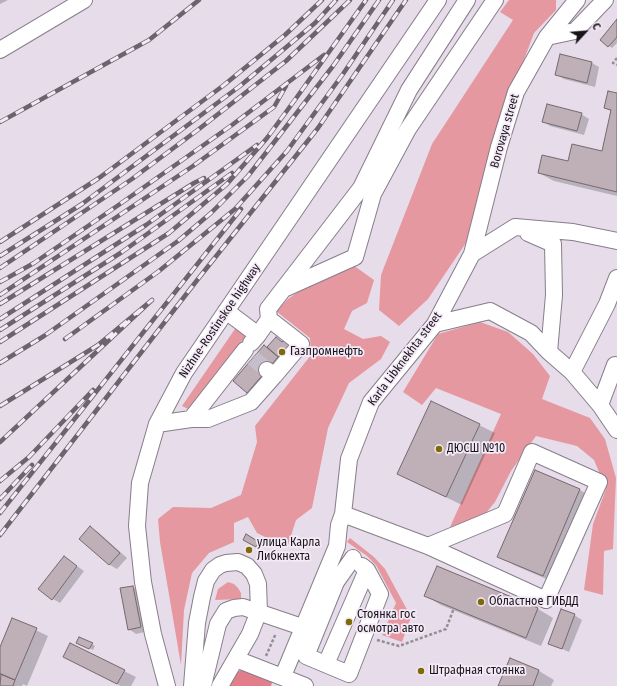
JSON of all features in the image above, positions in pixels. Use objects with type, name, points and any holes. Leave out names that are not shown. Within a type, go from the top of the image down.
[{"type":"street","points":[[0,50],[84,0]]},
{"type":"street","name":"Nizhne-Rostinskoe highway","points":[[167,686],[153,634],[146,596],[137,526],[140,483],[157,424],[184,373],[438,0]]},
{"type":"street","points":[[191,419],[249,354],[258,335],[269,319],[268,309],[361,188],[409,90],[467,0]]},
{"type":"street","points":[[284,288],[355,257],[373,194],[408,129],[495,0]]},
{"type":"street","name":"Borovaya street","points":[[472,254],[499,147],[516,92],[547,38],[577,0]]},
{"type":"street","points":[[547,38],[575,31],[605,0]]},
{"type":"street","points":[[472,254],[515,227],[573,232],[617,241]]},
{"type":"street","points":[[515,227],[553,244],[554,295],[549,352]]},
{"type":"street","name":"Karla Libknekhta street","points":[[283,676],[302,627],[337,546],[339,525],[343,514],[349,459],[371,402],[435,324],[472,254]]},
{"type":"street","points":[[572,372],[607,304],[617,278]]},
{"type":"street","points":[[226,311],[258,335]]},
{"type":"street","points":[[435,324],[490,311],[531,333],[549,352],[572,372],[600,405],[617,430]]},
{"type":"street","points":[[157,424],[191,419],[208,419],[251,402],[271,373],[301,344],[269,319]]},
{"type":"street","points":[[600,405],[615,365]]},
{"type":"street","points":[[343,514],[428,546],[546,600],[599,482],[532,452],[505,514],[428,546]]},
{"type":"street","points":[[337,546],[353,558],[367,570],[380,594],[349,674],[306,656],[336,582],[353,558]]},
{"type":"street","points":[[192,686],[202,597],[206,580],[213,570],[226,563],[238,562],[247,566],[254,574],[258,584],[260,597],[259,611],[250,634],[220,686]]},
{"type":"street","points":[[326,664],[367,570]]},
{"type":"street","points":[[203,686],[218,624],[226,611],[243,607],[259,611],[302,627]]},
{"type":"street","points":[[236,659],[283,676],[305,686]]},
{"type":"path","points":[[617,58],[614,62],[617,65]]},
{"type":"path","points":[[377,640],[399,646],[446,629],[454,608]]},
{"type":"path","points":[[260,668],[282,620]]},
{"type":"shaded area","points":[[509,0],[556,0],[556,10],[534,33],[503,116],[472,234],[428,299],[399,326],[379,310],[381,275],[432,144],[513,20],[500,12]]},
{"type":"shaded area","points":[[353,265],[374,280],[367,303],[352,311],[344,329],[363,339],[381,336],[390,342],[381,359],[349,383],[328,428],[312,508],[296,520],[288,545],[273,541],[257,533],[248,517],[234,523],[234,542],[209,553],[192,573],[184,610],[181,665],[160,542],[158,519],[173,507],[211,508],[241,495],[257,442],[255,426],[311,355],[310,338],[276,311],[288,299],[302,289]]},
{"type":"shaded area","points":[[480,322],[508,332],[533,354],[550,376],[542,399],[590,418],[605,439],[616,478],[613,549],[604,551],[603,595],[584,590],[593,524],[606,489],[594,460],[577,446],[536,436],[511,471],[495,502],[481,519],[450,527],[501,414],[436,388],[422,405],[403,392],[438,334]]},
{"type":"shaded area","points":[[237,326],[247,334],[190,410],[182,406]]},
{"type":"shaded area","points":[[350,538],[374,557],[385,569],[411,617],[402,642],[382,635],[396,603],[376,565],[367,556],[347,542]]},
{"type":"shaded area","points":[[228,582],[234,584],[238,588],[241,593],[241,599],[215,600],[218,589]]},
{"type":"shaded area","points":[[243,669],[273,679],[271,686],[228,686],[233,675]]},
{"type":"building","points":[[617,19],[617,37],[608,47],[600,40]]},
{"type":"building","points":[[560,54],[592,62],[587,83],[555,75]]},
{"type":"building","points":[[608,91],[617,93],[617,192],[538,173],[542,155],[568,161],[572,144],[602,151],[611,110],[604,108]]},
{"type":"building","points":[[547,104],[582,113],[577,131],[542,122]]},
{"type":"building","name":"Газпромнефть","points":[[276,337],[282,342],[284,340],[294,348],[283,361],[267,347]]},
{"type":"building","points":[[264,345],[278,357],[247,393],[233,381]]},
{"type":"building","name":"ДЮСШ №10","points":[[431,401],[480,424],[446,497],[397,474]]},
{"type":"building","points":[[535,470],[580,489],[543,576],[497,557]]},
{"type":"building","points":[[90,526],[120,553],[109,565],[79,539]]},
{"type":"building","points":[[246,534],[259,542],[256,547],[243,540]]},
{"type":"building","points":[[64,556],[77,566],[52,600],[38,589]]},
{"type":"building","name":"Областное ГИБДД","points":[[437,566],[538,608],[526,638],[424,596]]},
{"type":"building","points":[[133,586],[141,627],[128,630],[120,588]]},
{"type":"building","points":[[561,609],[575,614],[562,649],[548,644]]},
{"type":"building","points":[[12,618],[37,628],[15,680],[0,674],[0,647]]},
{"type":"building","points":[[79,637],[93,643],[89,649],[76,643]]},
{"type":"building","points":[[70,643],[125,670],[117,684],[63,657]]},
{"type":"building","points":[[510,658],[539,670],[533,686],[498,686]]},
{"type":"building","points":[[1,674],[15,680],[13,686],[0,686]]},
{"type":"tunnel","points":[[253,358],[267,370]]},
{"type":"railway","points":[[0,122],[149,40],[199,0]]},
{"type":"railway","points":[[0,242],[99,178],[224,85],[285,35],[322,0]]},
{"type":"railway","points":[[0,256],[82,204],[240,86],[315,23],[336,0]]},
{"type":"railway","points":[[0,268],[132,179],[199,129],[286,61],[350,0]]},
{"type":"railway","points":[[0,342],[169,233],[227,184],[267,138],[366,0]]},
{"type":"railway","points":[[0,363],[44,336],[178,241],[211,213],[248,176],[333,66],[379,0]]},
{"type":"railway","points":[[65,339],[159,271],[235,209],[287,151],[343,74],[393,0]]},
{"type":"railway","points":[[0,535],[198,279],[318,128],[406,0]]},
{"type":"railway","points":[[0,282],[34,263],[120,204],[232,125],[324,55]]},
{"type":"railway","points":[[0,295],[193,166],[274,107],[286,86]]},
{"type":"railway","points":[[0,319],[146,225],[257,145]]},
{"type":"railway","points":[[0,330],[122,252],[232,173]]},
{"type":"railway","points":[[0,304],[204,178]]},
{"type":"railway","points":[[0,513],[241,209]]},
{"type":"railway","points":[[0,406],[98,345],[152,300],[0,442]]},
{"type":"railway","points":[[0,481],[29,457],[93,390]]},
{"type":"railway","points":[[0,499],[32,465]]},
{"type":"place","name":"Газпромнефть","points":[[282,352]]},
{"type":"place","name":"ДЮСШ №10","points":[[439,449]]},
{"type":"place","name":"улица Карла Либкнехта","points":[[249,550]]},
{"type":"place","name":"Областное ГИБДД","points":[[481,602]]},
{"type":"place","name":"Стоянка гос осмотра авто","points":[[349,622]]},
{"type":"place","name":"Штрафная стоянка","points":[[421,671]]}]
